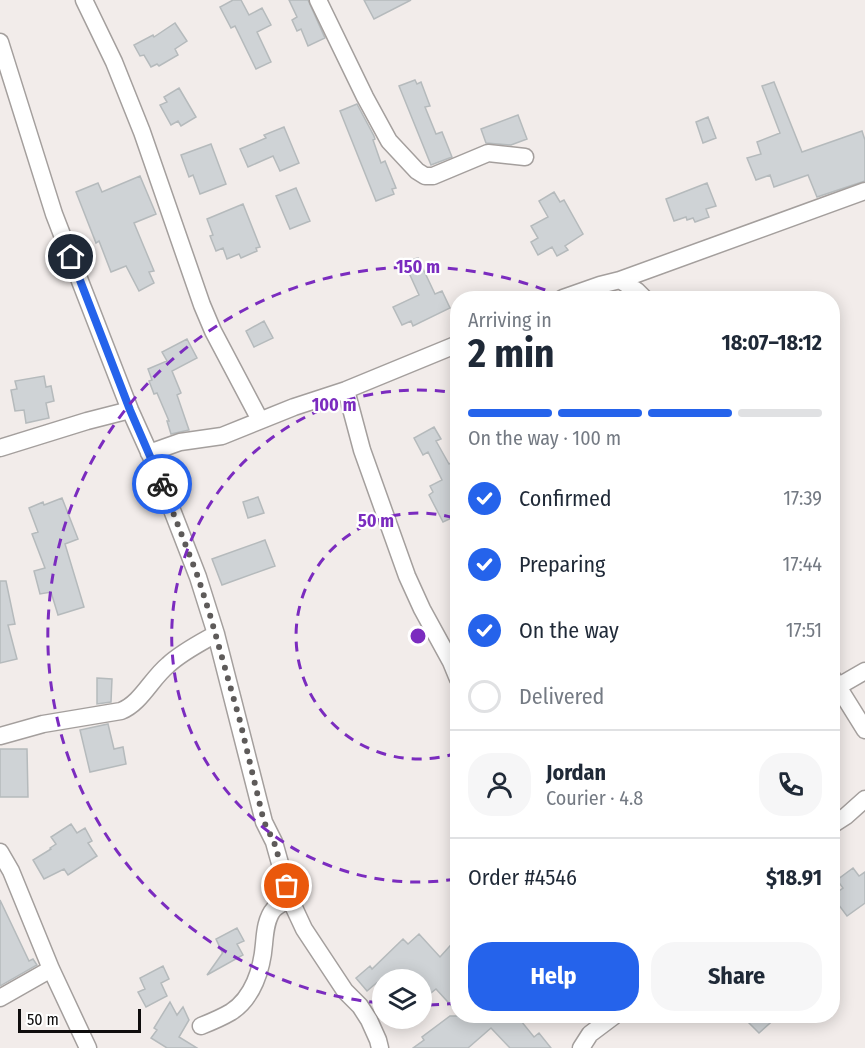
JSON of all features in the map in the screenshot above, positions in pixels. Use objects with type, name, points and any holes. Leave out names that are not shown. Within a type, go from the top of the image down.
[{"type":"street","points":[[84,0],[114,62],[142,132],[202,305],[213,331],[260,420]]},
{"type":"street","points":[[318,0],[389,141],[417,171],[425,176],[433,176],[488,153],[525,157]]},
{"type":"street","points":[[0,42],[4,66],[54,214],[198,577],[216,634],[264,822],[274,842],[290,899],[304,929],[345,992],[360,1006],[376,1045]]},
{"type":"street","points":[[583,291],[620,280],[865,191]]},
{"type":"street","points":[[644,291],[647,269]]},
{"type":"street","points":[[620,280],[637,291]]},
{"type":"street","points":[[149,453],[180,442],[222,436],[294,407],[346,390],[450,347]]},
{"type":"street","points":[[346,390],[362,450],[407,576],[450,660]]},
{"type":"street","points":[[0,448],[130,410]]},
{"type":"street","points":[[0,736],[43,724],[130,708],[168,664],[216,634]]},
{"type":"street","points":[[840,682],[865,671]]},
{"type":"street","points":[[840,692],[865,730]]},
{"type":"street","points":[[840,820],[865,799]]},
{"type":"street","points":[[0,852],[11,871],[51,969],[88,1048]]},
{"type":"street","points":[[201,1026],[232,1011],[246,999],[260,968],[270,916],[274,908],[290,899]]},
{"type":"street","points":[[0,998],[51,969]]},
{"type":"street","points":[[581,1048],[590,1034],[605,1023]]},
{"type":"building","points":[[233,0],[241,0],[249,15],[262,8],[271,25],[257,32],[271,62],[256,69],[235,26],[231,28],[220,7]]},
{"type":"building","points":[[289,0],[308,0],[325,38],[308,46],[301,29],[297,31],[292,20],[297,17]]},
{"type":"building","points":[[364,0],[411,0],[374,19]]},
{"type":"building","points":[[175,23],[187,41],[175,49],[178,55],[159,66],[157,64],[151,67],[144,55],[140,56],[134,45],[153,35],[154,37]]},
{"type":"building","points":[[415,80],[417,84],[421,82],[430,106],[425,107],[436,134],[442,132],[452,157],[431,165],[399,86]]},
{"type":"building","points":[[774,82],[802,152],[862,131],[865,140],[865,181],[817,197],[808,175],[774,187],[770,175],[756,180],[747,158],[761,154],[757,142],[780,133],[762,86]]},
{"type":"building","points":[[179,88],[196,117],[181,126],[178,121],[171,125],[160,105],[167,102],[164,97]]},
{"type":"building","points":[[357,104],[374,136],[373,140],[381,163],[385,161],[396,188],[392,189],[394,194],[376,201],[340,111]]},
{"type":"building","points":[[518,115],[527,139],[511,145],[486,143],[481,129]]},
{"type":"building","points":[[708,117],[716,138],[703,143],[696,122]]},
{"type":"building","points":[[284,127],[299,163],[280,171],[273,156],[248,167],[240,149]]},
{"type":"building","points":[[211,144],[226,184],[200,194],[193,175],[189,177],[181,155]]},
{"type":"building","points":[[140,176],[156,214],[134,223],[154,271],[149,272],[154,283],[139,291],[126,266],[111,272],[99,241],[96,243],[76,192],[98,183],[102,192]]},
{"type":"building","points":[[707,183],[716,206],[706,209],[709,217],[695,222],[693,218],[687,220],[686,217],[674,221],[666,199]]},
{"type":"building","points":[[296,188],[310,221],[290,229],[276,196]]},
{"type":"building","points":[[554,192],[560,202],[564,200],[583,234],[565,246],[568,250],[557,256],[552,247],[538,255],[531,242],[538,238],[531,226],[548,217],[539,201]]},
{"type":"building","points":[[243,204],[260,247],[256,248],[257,251],[241,258],[239,254],[227,259],[223,248],[216,251],[207,219]]},
{"type":"building","points":[[418,258],[435,294],[442,291],[450,308],[413,326],[411,321],[402,325],[393,307],[419,295],[404,262]]},
{"type":"building","points":[[264,321],[273,338],[254,347],[246,331]]},
{"type":"building","points":[[187,339],[197,358],[172,371],[181,393],[177,395],[189,430],[171,434],[167,421],[169,421],[149,381],[152,380],[148,369],[167,361],[162,352]]},
{"type":"building","points":[[44,376],[46,387],[51,386],[54,401],[46,403],[49,418],[26,423],[24,410],[15,411],[11,390],[17,389],[15,381]]},
{"type":"building","points":[[434,427],[441,439],[436,441],[450,463],[450,519],[443,522],[429,495],[433,492],[430,486],[442,480],[428,452],[423,455],[414,438]]},
{"type":"building","points":[[258,497],[264,513],[248,518],[243,502]]},
{"type":"building","points":[[62,498],[78,539],[65,544],[84,607],[58,615],[51,592],[40,594],[34,571],[45,568],[32,534],[38,532],[29,508]]},
{"type":"building","points":[[265,540],[275,566],[222,585],[212,559]]},
{"type":"building","points":[[0,581],[6,581],[15,624],[8,625],[17,659],[0,663]]},
{"type":"building","points":[[97,678],[112,679],[111,702],[97,704]]},
{"type":"building","points":[[108,724],[114,749],[123,747],[126,764],[90,772],[80,730]]},
{"type":"building","points":[[0,749],[27,749],[28,797],[0,797]]},
{"type":"building","points":[[71,824],[77,833],[85,828],[92,841],[88,843],[97,856],[68,875],[64,869],[44,879],[33,860],[51,849],[56,844],[51,837]]},
{"type":"building","points":[[853,868],[859,876],[865,872],[865,903],[847,916],[840,907],[840,890],[843,888],[840,878]]},
{"type":"building","points":[[0,900],[29,961],[33,959],[37,965],[0,986]]},
{"type":"building","points":[[237,928],[244,941],[237,944],[243,955],[207,975],[224,951],[222,952],[216,939]]},
{"type":"building","points":[[419,934],[440,957],[450,946],[450,1004],[436,989],[432,992],[432,969],[372,969],[403,939],[408,944]]},
{"type":"building","points":[[163,966],[169,979],[161,983],[167,996],[146,1007],[138,992],[145,989],[140,978]]},
{"type":"building","points":[[370,966],[372,987],[367,991],[356,978]]},
{"type":"building","points":[[170,1002],[177,1015],[183,1007],[189,1020],[179,1037],[197,1048],[167,1048],[151,1038],[157,1030],[154,1028]]},
{"type":"building","points":[[450,1016],[450,1023],[523,1023],[534,1037],[539,1033],[551,1048],[510,1048],[491,1028],[468,1048],[413,1048],[424,1040],[422,1037]]},
{"type":"building","points":[[749,1023],[770,1023],[759,1033]]},
{"type":"way so far","points":[[162,484],[198,577],[216,634],[264,822],[274,842],[287,886]]},
{"type":"route","points":[[71,257],[130,410],[162,484]]}]
